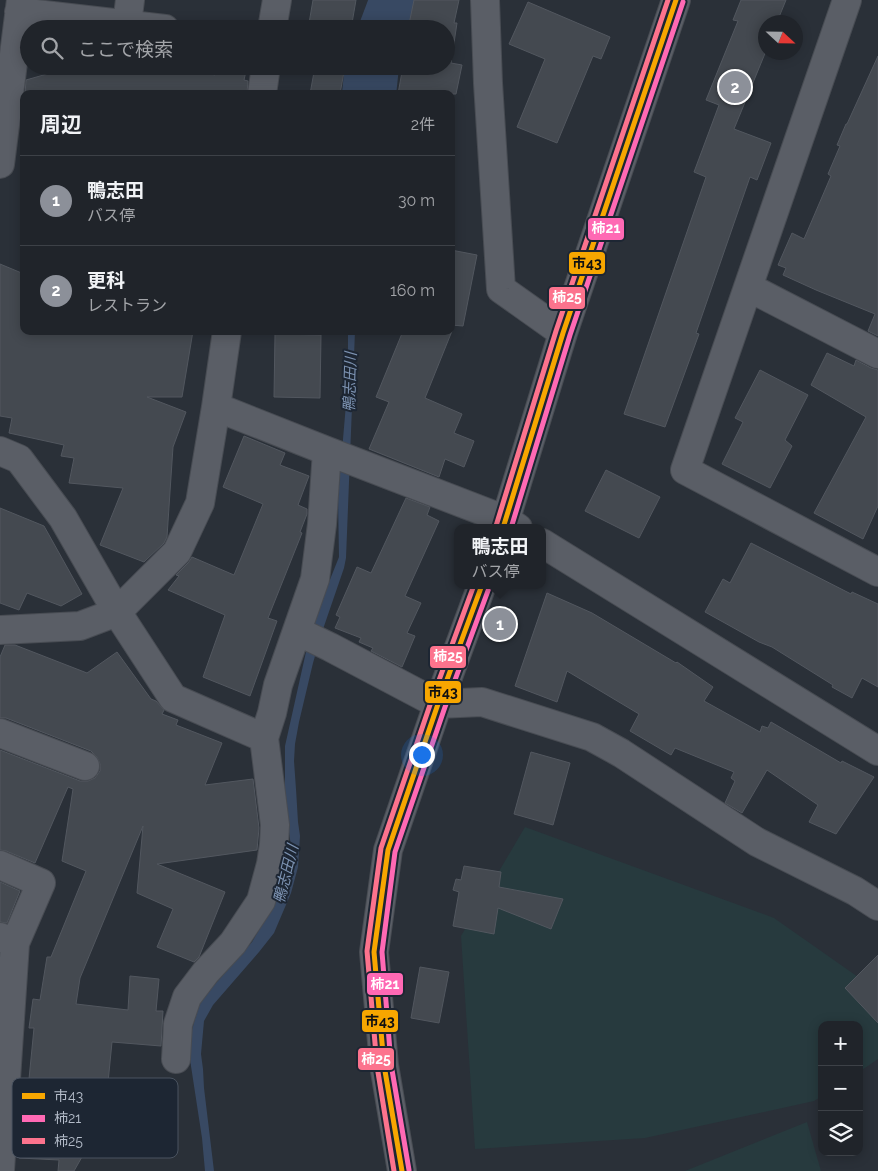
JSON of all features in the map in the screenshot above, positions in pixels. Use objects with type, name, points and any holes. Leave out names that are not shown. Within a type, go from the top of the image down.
[{"type":"street","points":[[273,20],[276,0]]},
{"type":"street","points":[[485,0],[488,83],[501,289],[562,333]]},
{"type":"street","points":[[509,524],[562,333],[676,0]]},
{"type":"street","points":[[847,0],[685,470],[878,572]]},
{"type":"street","points":[[0,164],[20,6],[128,12],[145,20]]},
{"type":"street","points":[[263,90],[265,75]]},
{"type":"street","points":[[748,288],[878,354]]},
{"type":"street","points":[[0,630],[80,626],[117,612],[177,552],[200,503],[226,335]]},
{"type":"street","points":[[216,407],[507,524]]},
{"type":"street","points":[[0,451],[19,459],[63,518],[117,612],[173,698],[264,738]]},
{"type":"street","points":[[176,1059],[178,1024],[187,997],[206,972],[233,944],[260,901],[271,864],[275,825],[264,738],[278,685],[300,633],[315,579],[322,524],[327,452]]},
{"type":"street","points":[[546,545],[878,751]]},
{"type":"street","points":[[402,1171],[384,1065],[374,952],[388,850],[438,704],[481,589]]},
{"type":"street","points":[[300,633],[438,704],[482,702],[592,738],[621,753],[757,842],[855,891],[878,906]]},
{"type":"street","points":[[0,733],[85,766]]},
{"type":"street","points":[[0,865],[41,883],[8,940],[0,1170]]},
{"type":"green space","points":[[525,827],[774,918],[878,991],[878,1059],[863,1069],[863,1021],[818,1021],[818,1098],[814,1101],[645,1138],[475,1149],[461,936]]},
{"type":"green space","points":[[807,1122],[821,1171],[685,1171]]},
{"type":"water","points":[[348,335],[355,335],[346,558],[313,663],[295,744],[294,761],[300,836],[298,867],[291,893],[274,933],[213,1005],[204,1021],[201,1054],[214,1171],[205,1171],[189,1053],[192,1030],[199,1003],[252,942],[276,901],[291,847],[285,800],[285,746],[308,643],[339,557],[338,497],[348,381]]},
{"type":"building","points":[[313,0],[356,0],[353,20],[310,20]]},
{"type":"building","points":[[414,0],[459,0],[455,20],[410,20]]},
{"type":"building","points":[[741,0],[786,0],[780,15],[758,15],[758,60],[762,60],[734,129],[771,143],[757,180],[750,177],[696,333],[699,334],[665,427],[624,414],[706,177],[694,172],[719,105],[706,100],[738,21],[733,20]]},
{"type":"building","points":[[528,2],[610,37],[601,59],[593,56],[557,143],[517,127],[545,59],[509,44]]},
{"type":"building","points":[[878,56],[878,336],[868,331],[875,314],[783,275],[786,268],[778,265],[792,233],[804,239],[831,176],[828,174],[840,146],[837,145]]},
{"type":"building","points":[[455,64],[462,65],[456,94],[455,90],[399,90],[401,75],[455,75]]},
{"type":"building","points":[[44,75],[245,75],[244,80],[248,81],[247,90],[25,90],[26,80]]},
{"type":"building","points":[[313,75],[343,75],[341,90],[311,90]]},
{"type":"building","points":[[455,251],[477,255],[463,326],[455,325]]},
{"type":"building","points":[[0,264],[20,272],[20,335],[192,335],[182,397],[147,397],[186,412],[173,447],[167,537],[164,543],[144,562],[100,545],[123,488],[69,483],[74,458],[61,456],[64,445],[9,433],[12,418],[0,416]]},
{"type":"building","points":[[275,335],[321,335],[320,398],[274,397]]},
{"type":"building","points":[[401,335],[450,335],[425,398],[462,414],[454,433],[474,441],[464,467],[445,459],[439,477],[369,449],[389,402],[376,397]]},
{"type":"building","points":[[827,353],[854,366],[856,360],[878,370],[878,506],[863,539],[814,513],[866,417],[811,385]]},
{"type":"building","points":[[760,370],[808,395],[785,440],[792,446],[770,488],[722,464],[743,422],[735,418]]},
{"type":"building","points":[[244,436],[285,453],[280,465],[309,476],[298,505],[307,509],[300,532],[302,533],[268,618],[277,621],[250,696],[203,677],[225,615],[168,590],[179,576],[176,575],[192,557],[234,575],[263,504],[223,487]]},
{"type":"building","points":[[606,470],[660,497],[639,538],[585,511]]},
{"type":"building","points":[[406,498],[430,507],[427,515],[439,521],[405,596],[421,603],[407,633],[415,636],[402,667],[371,651],[373,648],[359,642],[361,638],[335,628],[340,617],[336,615],[357,567],[371,573]]},
{"type":"building","points":[[0,508],[44,526],[82,594],[61,606],[27,593],[19,610],[0,603]]},
{"type":"building","points":[[751,543],[851,594],[852,592],[878,604],[878,687],[862,678],[852,698],[772,647],[759,642],[705,612],[723,579],[730,583]]},
{"type":"building","points":[[547,593],[592,613],[677,662],[713,687],[704,701],[760,732],[762,726],[768,728],[771,722],[841,763],[842,761],[874,777],[836,834],[809,822],[818,805],[767,770],[742,813],[725,803],[735,781],[731,778],[734,772],[675,748],[671,755],[630,731],[639,714],[567,671],[557,702],[515,686]]},
{"type":"building","points":[[5,645],[15,645],[87,673],[117,652],[151,699],[156,701],[164,710],[162,714],[178,720],[176,725],[222,743],[205,785],[253,779],[259,828],[257,850],[157,864],[225,892],[199,957],[194,962],[157,947],[173,909],[137,893],[143,826],[80,978],[76,1004],[128,1010],[130,976],[159,979],[156,1011],[163,1011],[161,1046],[112,1042],[108,1078],[29,1078],[34,1028],[29,1028],[33,999],[40,1000],[47,957],[51,957],[86,871],[62,861],[73,789],[68,787],[35,863],[0,850],[0,750],[80,781],[88,781],[95,778],[100,771],[100,764],[97,757],[91,751],[6,718],[0,718],[0,657]]},
{"type":"building","points":[[531,752],[570,763],[553,825],[514,814]]},
{"type":"building","points":[[464,866],[501,872],[499,887],[563,899],[551,929],[498,908],[494,934],[453,926],[459,892],[453,890],[456,879],[461,880]]},
{"type":"building","points":[[0,882],[20,891],[7,923],[0,922]]},
{"type":"building","points":[[878,955],[878,1023],[845,988]]},
{"type":"building","points":[[420,967],[449,972],[439,1023],[411,1018]]},
{"type":"building","points":[[19,1158],[81,1158],[74,1171],[58,1171],[59,1160]]},
{"type":"waterway","name":"鴨志田川","points":[[389,20],[397,0]]},
{"type":"waterway","name":"鴨志田川","points":[[369,90],[371,75]]},
{"type":"transit line","name":"柿25","points":[[497,524],[556,331],[668,0]]},
{"type":"transit line","name":"市43","points":[[504,524],[563,333],[676,0]]},
{"type":"transit line","name":"柿21","points":[[512,524],[570,335],[683,2]]},
{"type":"transit line","name":"柿25","points":[[394,1171],[377,1066],[367,951],[381,848],[431,702],[473,589]]},
{"type":"transit line","name":"市43","points":[[402,1171],[384,1065],[374,952],[388,850],[438,704],[481,589]]},
{"type":"transit line","name":"柿21","points":[[409,1170],[391,1064],[382,952],[395,852],[445,707],[489,589]]},
{"type":"place","name":"更科","points":[[735,87]]},
{"type":"place","name":"鴨志田","points":[[500,624]]}]
